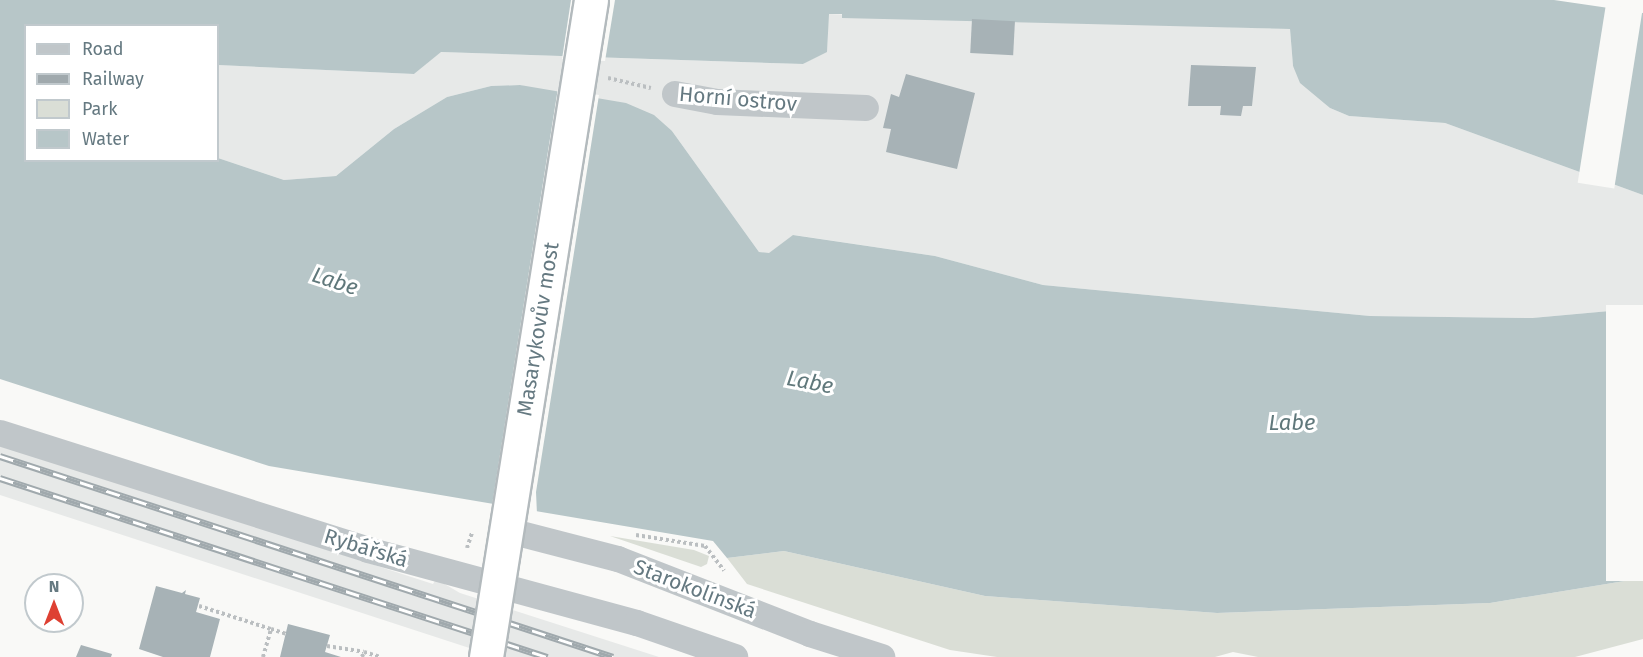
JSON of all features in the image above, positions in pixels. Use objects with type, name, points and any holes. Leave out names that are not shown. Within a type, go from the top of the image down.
[{"type":"street","name":"Masarykovův most","points":[[486,657],[521,534],[591,0]]},
{"type":"street","name":"Horní ostrov","points":[[675,94],[717,102],[866,108]]},
{"type":"street","name":"Rybářská","points":[[0,433],[457,574],[638,623],[735,657]]},
{"type":"street","name":"Starokolínská","points":[[521,534],[618,558],[810,634],[882,657]]},
{"type":"path","name":"Horní ostrov","points":[[612,78],[675,94]]},
{"type":"path","points":[[457,574],[474,527]]},
{"type":"path","points":[[705,546],[716,558]]},
{"type":"path","points":[[199,606],[286,634]]},
{"type":"path","points":[[264,657],[271,629]]},
{"type":"path","points":[[327,646],[380,657]]},
{"type":"shaded area","points":[[828,14],[1290,29],[1293,66],[1330,108],[1349,116],[1445,123],[1643,195],[1643,308],[1532,318],[1370,316],[1043,285],[935,256],[794,235],[769,254],[759,252],[672,131],[520,85],[491,86],[447,97],[394,129],[336,176],[284,180],[219,158],[219,65],[414,74],[440,52],[803,64],[827,51]]},
{"type":"shaded area","points":[[0,444],[433,584],[436,579],[460,593],[659,657],[497,657],[0,495]]},
{"type":"green space","points":[[610,536],[694,550],[709,556],[707,564],[701,567]]},
{"type":"green space","points":[[784,551],[985,596],[1217,613],[1490,603],[1643,578],[1643,639],[1575,657],[1258,657],[1233,652],[1215,657],[997,657],[950,650],[747,584],[727,558]]},
{"type":"water","name":"Labe","points":[[0,0],[1554,0],[1643,13],[1643,195],[1445,123],[1349,116],[1330,108],[1300,83],[1293,66],[1290,29],[842,18],[842,14],[829,14],[827,52],[803,64],[441,52],[414,74],[219,65],[219,24],[24,24],[24,162],[219,162],[219,158],[284,180],[336,176],[394,129],[447,97],[491,86],[520,85],[626,103],[654,115],[672,131],[759,252],[769,253],[793,235],[935,256],[1043,285],[1370,316],[1532,318],[1643,308],[1643,578],[1490,603],[1217,613],[985,596],[784,551],[727,558],[713,541],[269,466],[0,379]]},
{"type":"pier","points":[[571,0],[615,0],[605,61],[562,59]]},
{"type":"pier","points":[[1606,4],[1643,10],[1614,189],[1578,183]]},
{"type":"pier","points":[[558,88],[599,95],[536,492],[537,514],[492,505]]},
{"type":"pier","points":[[1606,305],[1643,305],[1643,581],[1606,581]]},
{"type":"building","points":[[972,19],[1015,21],[1013,55],[970,53]]},
{"type":"building","points":[[1191,65],[1256,67],[1252,106],[1243,106],[1241,116],[1220,115],[1221,106],[1188,106]]},
{"type":"building","points":[[906,74],[975,93],[957,169],[886,152],[891,129],[883,128],[891,94],[899,97]]},
{"type":"building","points":[[156,586],[182,593],[186,590],[185,594],[200,598],[196,612],[220,619],[210,657],[163,657],[139,649]]},
{"type":"building","points":[[288,624],[330,635],[325,652],[341,657],[280,657]]},
{"type":"building","points":[[81,645],[112,654],[111,657],[76,657]]},
{"type":"railway","points":[[0,456],[613,657]]},
{"type":"railway","points":[[0,478],[547,657]]}]
